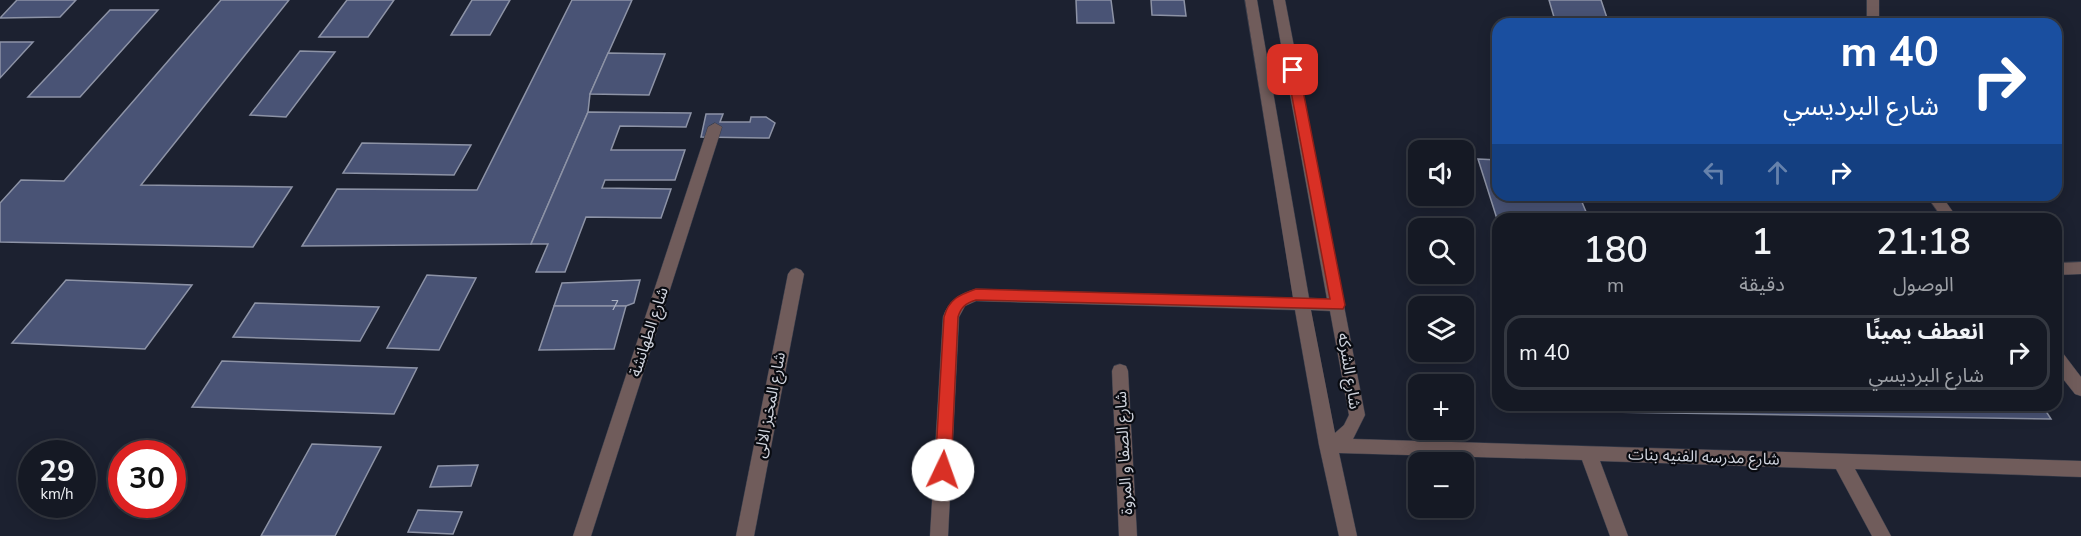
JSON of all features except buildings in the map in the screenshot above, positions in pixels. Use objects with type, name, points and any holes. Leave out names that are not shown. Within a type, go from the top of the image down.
[{"type":"street","name":"شارع الشركه","points":[[1251,0],[1302,303],[1328,445],[1348,536]]},
{"type":"street","name":"شارع الشركه","points":[[1279,0],[1357,415],[1353,429],[1341,440],[1328,445]]},
{"type":"street","points":[[1873,0],[1873,18]]},
{"type":"street","name":"شارع الطهانشة","points":[[582,536],[715,127]]},
{"type":"street","points":[[2062,269],[2081,268]]},
{"type":"street","name":"شارع المخبز الالى","points":[[745,536],[796,274]]},
{"type":"street","points":[[939,536],[951,317],[954,307],[963,299],[976,295],[1338,305]]},
{"type":"street","points":[[2062,365],[2081,389]]},
{"type":"street","name":"شارع الصفا و المروة","points":[[1120,371],[1128,536]]},
{"type":"street","name":"شارع مدرسه الفنيه بنات","points":[[1328,445],[2081,469]]},
{"type":"street","points":[[1588,453],[1619,536]]},
{"type":"street","points":[[1841,461],[1882,536]]},
{"type":"route","points":[[943,470],[951,317],[954,307],[963,299],[976,295],[1338,305],[1293,70]]}]
